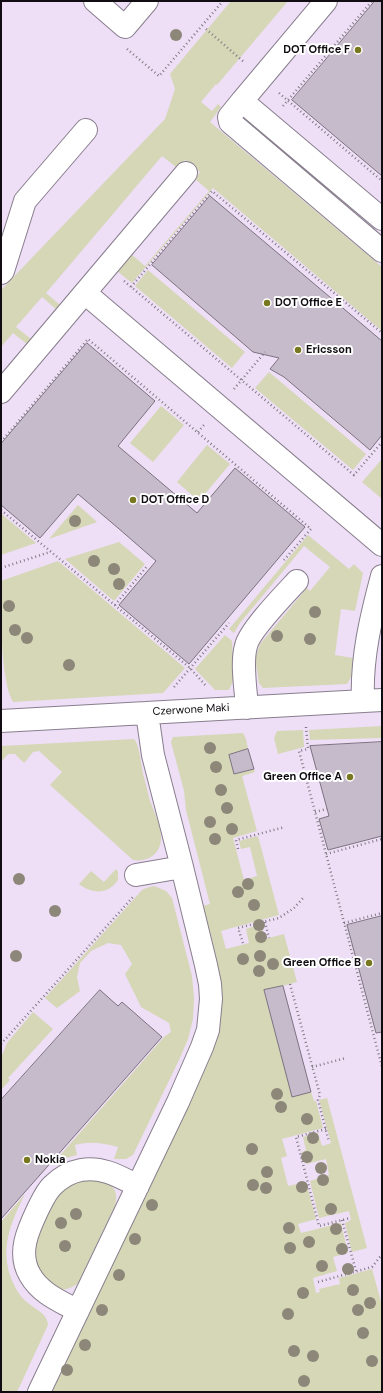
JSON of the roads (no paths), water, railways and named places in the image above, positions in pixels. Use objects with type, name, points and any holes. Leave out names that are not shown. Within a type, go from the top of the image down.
[{"type":"street","points":[[95,1],[125,27],[147,1]]},
{"type":"street","points":[[326,1],[229,117],[230,122],[341,207],[382,251]]},
{"type":"street","points":[[242,101],[382,219]]},
{"type":"street","points":[[1,273],[3,271],[25,201],[86,130]]},
{"type":"street","points":[[1,392],[186,173]]},
{"type":"street","points":[[85,293],[382,545]]},
{"type":"street","points":[[373,701],[363,678],[364,662],[375,602],[382,576]]},
{"type":"street","points":[[247,708],[244,662],[246,645],[254,631],[297,581]]},
{"type":"street","name":"Czerwone Maki","points":[[1,721],[373,701]]},
{"type":"street","points":[[39,1392],[138,1186],[202,1047],[208,1030],[211,999],[210,984],[182,867],[158,779],[150,743],[147,713]]},
{"type":"street","points":[[136,885],[182,867]]},
{"type":"street","points":[[78,1311],[41,1290],[29,1274],[25,1265],[24,1248],[25,1240],[31,1224],[48,1190],[56,1182],[72,1172],[86,1169],[102,1170],[138,1186]]},
{"type":"place","name":"DOT Office F","points":[[358,50]]},
{"type":"place","name":"DOT Office E","points":[[267,303]]},
{"type":"place","name":"Ericsson","points":[[298,350]]},
{"type":"place","name":"DOT Office D","points":[[133,500]]},
{"type":"place","name":"Green Office A","points":[[350,777]]},
{"type":"place","name":"Green Office B","points":[[369,963]]},
{"type":"place","name":"Nokia","points":[[27,1160]]}]
